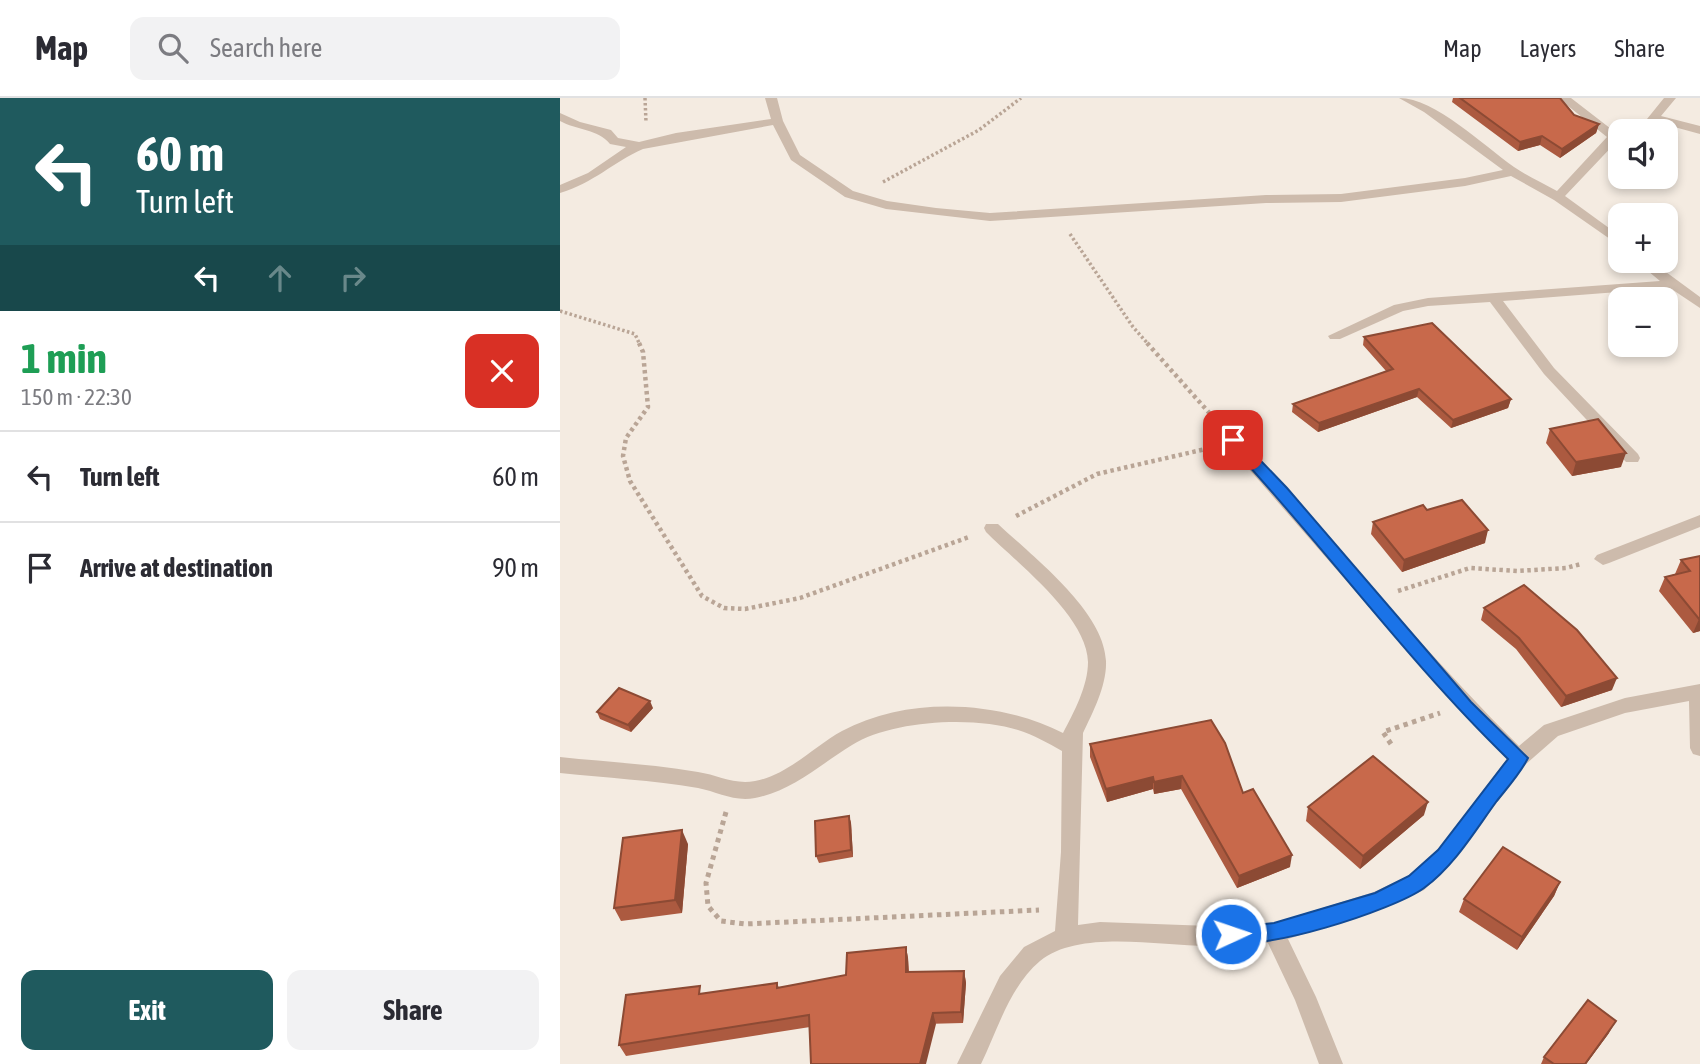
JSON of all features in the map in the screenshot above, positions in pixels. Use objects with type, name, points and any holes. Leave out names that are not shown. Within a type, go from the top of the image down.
[{"type":"street","points":[[771,98],[777,121],[795,157],[849,194],[886,205],[977,216],[1055,214],[1266,199],[1340,198],[1465,182],[1513,172]]},
{"type":"street","points":[[1405,98],[1428,110],[1513,172],[1558,197],[1608,234]]},
{"type":"street","points":[[1564,98],[1608,126]]},
{"type":"street","points":[[1662,101],[1653,118],[1700,130]]},
{"type":"street","points":[[560,116],[576,125],[607,132],[614,141],[639,146]]},
{"type":"street","points":[[560,188],[592,176],[625,152],[639,146],[676,137],[777,121]]},
{"type":"street","points":[[1558,197],[1608,146]]},
{"type":"street","points":[[1658,273],[1700,304]]},
{"type":"street","points":[[1335,336],[1399,308],[1428,302],[1671,284]]},
{"type":"street","points":[[1494,298],[1549,371],[1632,458]]},
{"type":"street","points":[[1226,443],[1281,491],[1465,707],[1519,758]]},
{"type":"street","points":[[1603,559],[1700,521]]},
{"type":"street","points":[[992,528],[1079,613],[1093,640],[1097,663],[1086,708],[1073,733],[1066,937]]},
{"type":"street","points":[[969,1064],[1008,983],[1032,954],[1066,937],[1100,932],[1210,936],[1274,933],[1379,900],[1416,883],[1445,856],[1519,758],[1551,730],[1614,709],[1699,692],[1700,748]]},
{"type":"street","points":[[560,765],[700,780],[744,792],[778,781],[807,767],[850,736],[883,724],[962,716],[1007,719],[1036,728],[1072,747]]},
{"type":"street","points":[[1274,933],[1305,997],[1331,1064]]},
{"type":"path","points":[[859,197],[937,149],[979,130],[1021,98]]},
{"type":"path","points":[[560,312],[635,334],[643,352],[648,407],[626,438],[623,456],[629,481],[702,596],[724,608],[745,609],[800,598],[992,528],[1097,474],[1226,443],[1133,327],[1055,214]]},
{"type":"path","points":[[1375,601],[1411,586],[1470,568],[1517,571],[1566,568],[1603,559]]},
{"type":"path","points":[[1391,744],[1383,732],[1418,719],[1465,707]]},
{"type":"path","points":[[733,789],[706,883],[708,906],[721,921],[745,924],[978,911],[1068,910]]},
{"type":"building","points":[[1460,98],[1560,98],[1574,115],[1599,124],[1562,149],[1542,136],[1520,142]]},
{"type":"building","points":[[1432,323],[1511,399],[1453,420],[1419,389],[1319,423],[1293,404],[1393,369],[1364,337]]},
{"type":"building","points":[[1598,419],[1626,453],[1576,462],[1550,429]]},
{"type":"building","points":[[1462,500],[1488,530],[1404,560],[1373,522],[1423,505],[1427,510]]},
{"type":"building","points":[[1700,556],[1699,619],[1665,577],[1690,571],[1681,560]]},
{"type":"building","points":[[1524,585],[1577,630],[1617,678],[1566,696],[1519,638],[1484,608]]},
{"type":"building","points":[[619,688],[650,701],[628,725],[597,712]]},
{"type":"building","points":[[1211,720],[1225,743],[1243,793],[1253,789],[1292,855],[1239,876],[1182,776],[1154,782],[1153,777],[1106,789],[1090,744]]},
{"type":"building","points":[[1373,756],[1428,802],[1363,856],[1308,807]]},
{"type":"building","points":[[849,816],[851,850],[816,856],[815,821]]},
{"type":"building","points":[[682,830],[675,900],[614,908],[623,838]]},
{"type":"building","points":[[1503,847],[1560,882],[1522,937],[1464,899]]},
{"type":"building","points":[[906,947],[906,972],[964,971],[961,1012],[933,1013],[920,1064],[811,1064],[809,1015],[619,1045],[626,995],[700,986],[699,994],[777,983],[777,988],[846,975],[847,953]]},
{"type":"building","points":[[1588,1000],[1616,1021],[1585,1064],[1554,1064],[1544,1057]]},
{"type":"route","points":[[1231,934],[1274,933],[1379,900],[1416,883],[1445,856],[1519,758],[1465,707],[1281,491],[1233,440]]}]
